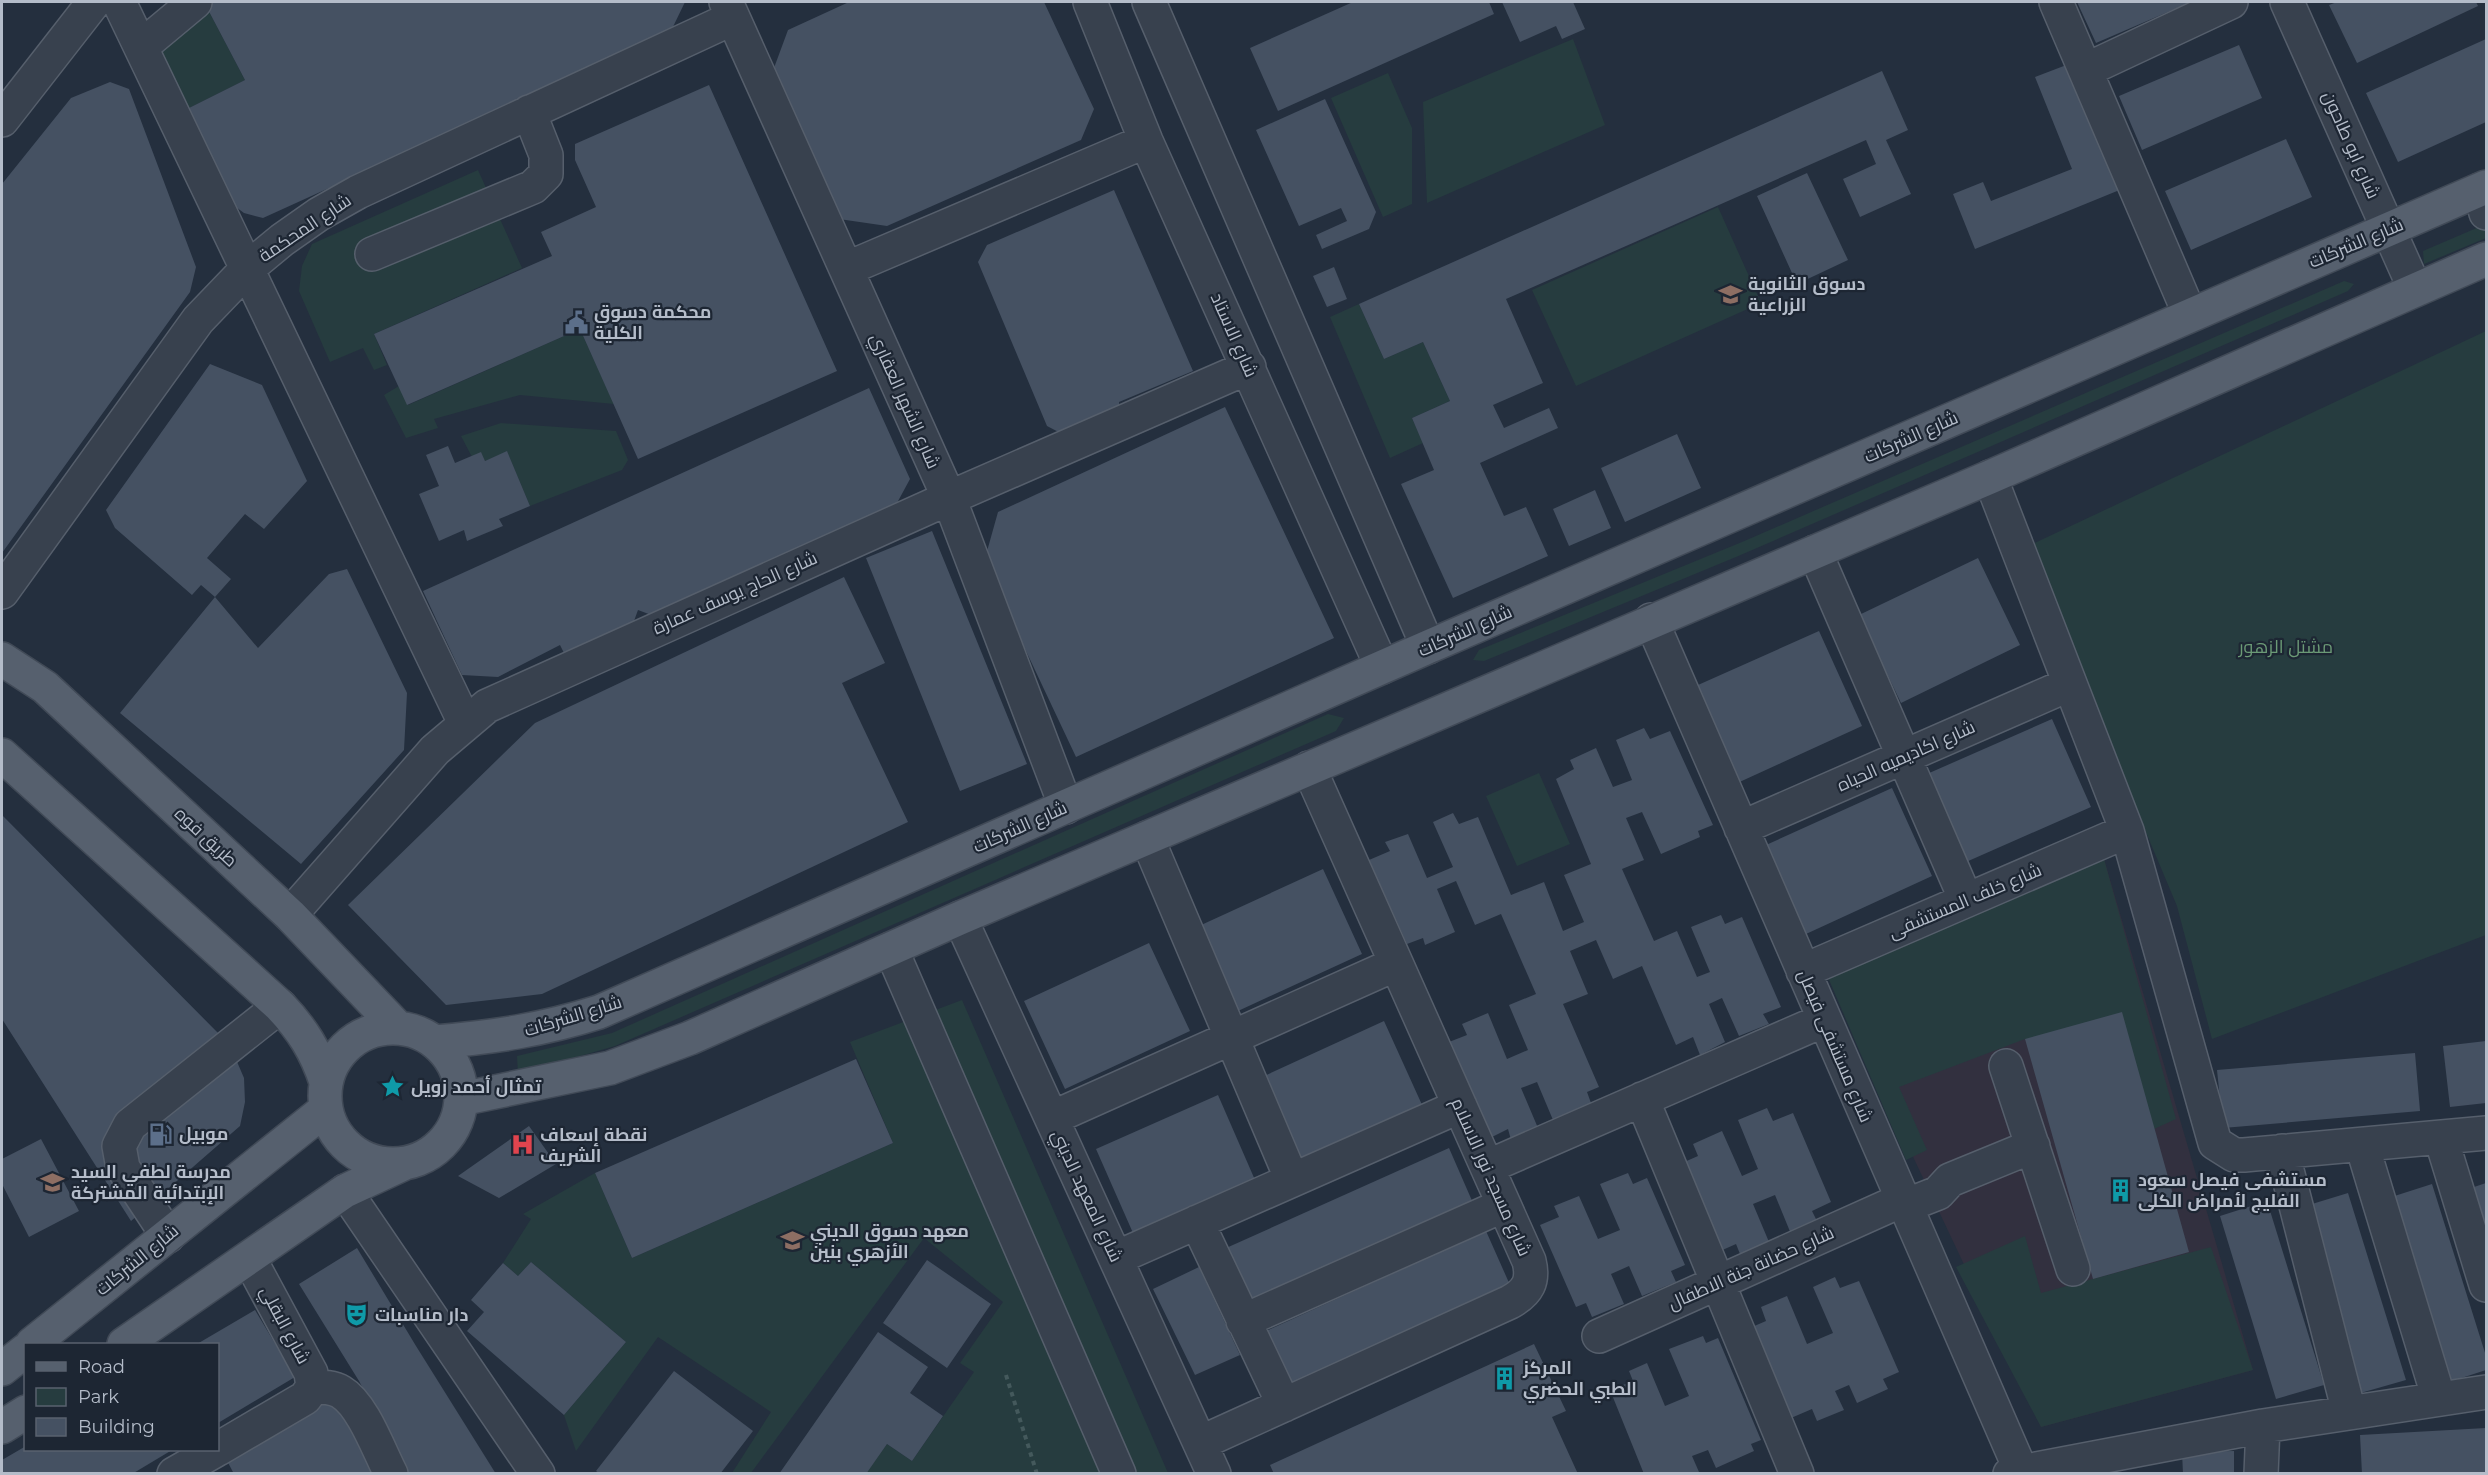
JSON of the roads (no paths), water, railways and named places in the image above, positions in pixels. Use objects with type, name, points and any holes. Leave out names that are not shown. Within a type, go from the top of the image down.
[{"type":"main road","name":"شارع الشركات","points":[[435,1042],[492,1038],[547,1028],[599,1012],[1382,667],[2190,315],[2389,229],[2484,197]]},
{"type":"main road","points":[[461,1099],[569,1078],[640,1057],[690,1038],[960,918],[1651,620],[1990,477],[2487,259]]},
{"type":"main road","name":"طريق فوه","points":[[2,659],[45,687],[290,915],[398,1029]]},
{"type":"main road","points":[[2,755],[280,1006],[312,1044],[335,1133],[353,1152],[377,1163],[403,1164]]},
{"type":"main road","points":[[125,1343],[345,1191],[425,1156],[444,1142],[456,1122],[461,1099],[459,1078],[450,1058],[435,1042],[418,1033],[398,1029],[374,1031],[352,1042],[336,1059],[326,1095]]},
{"type":"main road","name":"شارع الشركات","points":[[33,1343],[168,1236],[326,1095]]},
{"type":"main road","points":[[2,1369],[24,1352]]},
{"type":"main road","points":[[2,1427],[24,1413]]},
{"type":"street","points":[[2,120],[94,2]]},
{"type":"street","points":[[119,2],[465,723]]},
{"type":"street","points":[[141,47],[195,2]]},
{"type":"street","name":"شارع الاستاد","points":[[1090,2],[1146,141],[1382,667]]},
{"type":"street","points":[[1149,2],[1428,647]]},
{"type":"street","points":[[2056,2],[2190,315]]},
{"type":"street","points":[[2086,70],[2231,2]]},
{"type":"street","name":"شارع ابو طاحون","points":[[2287,2],[2415,290]]},
{"type":"street","name":"شارع المحكمة","points":[[2,592],[198,320],[247,268],[319,214],[358,192],[529,112],[730,10]]},
{"type":"street","name":"شارع الشهر العقاري","points":[[730,10],[949,498],[1066,807]]},
{"type":"street","points":[[372,254],[533,188],[546,174],[546,155],[529,112]]},
{"type":"street","points":[[846,268],[1146,141]]},
{"type":"street","name":"شارع الحاج يوسف عمارة","points":[[290,915],[435,750],[465,723],[511,693],[949,498],[1249,368]]},
{"type":"street","points":[[1990,477],[2127,831],[2215,1143],[2234,1155],[2487,1133]]},
{"type":"street","points":[[1815,552],[1966,900]]},
{"type":"street","name":"شارع مستشفى فيصل","points":[[1651,620],[1901,1198],[2015,1472]]},
{"type":"street","name":"شارع اكاديميه الحياه","points":[[1741,828],[2070,684]]},
{"type":"street","name":"شارع مسجد نور الاسلام","points":[[1200,1443],[1521,1296],[1529,1286],[1532,1273],[1504,1205],[1309,768]]},
{"type":"street","name":"شارع خلف المستشفى","points":[[1803,971],[2127,831]]},
{"type":"street","points":[[1147,838],[1292,1180]]},
{"type":"street","name":"شارع المعهد الديني","points":[[960,918],[1214,1473]]},
{"type":"street","points":[[891,949],[1119,1473]]},
{"type":"street","points":[[1052,1118],[1396,964]]},
{"type":"street","points":[[168,1236],[123,1168],[119,1146],[130,1125],[280,1006]]},
{"type":"street","points":[[1487,1167],[1824,1020]]},
{"type":"street","points":[[2006,1066],[2073,1269]]},
{"type":"street","points":[[1641,1099],[1797,1473]]},
{"type":"street","points":[[1116,1258],[1460,1106]]},
{"type":"street","points":[[2441,1138],[2487,1285]]},
{"type":"street","points":[[2362,1145],[2439,1399]]},
{"type":"street","name":"شارع حضانة جنة الاطفال","points":[[1599,1336],[1901,1198],[1930,1175],[1950,1180],[2033,1146]]},
{"type":"street","points":[[2282,1151],[2349,1412]]},
{"type":"street","points":[[345,1191],[538,1473]]},
{"type":"street","points":[[1244,1321],[1504,1205]]},
{"type":"street","points":[[1197,1222],[1284,1405]]},
{"type":"street","name":"شارع البقلي","points":[[174,1473],[217,1456],[305,1398],[314,1387],[311,1373],[249,1258]]},
{"type":"street","points":[[314,1387],[328,1387],[341,1392],[352,1401],[391,1473]]},
{"type":"street","points":[[2015,1472],[2263,1426],[2487,1392]]},
{"type":"street","points":[[2261,1473],[2263,1426]]},
{"type":"place","name":"دسوق الثانوية الزراعية","points":[[1730,294]]},
{"type":"place","name":"محكمة دسوق الكلية","points":[[576,322]]},
{"type":"place","name":"تمثال أحمد زويل","points":[[393,1087]]},
{"type":"place","name":"موبيل","points":[[161,1134]]},
{"type":"place","name":"نقطة إسعاف الشريف","points":[[522,1145]]},
{"type":"place","name":"مدرسة لطفي السيد الإبتدائية المشتركة","points":[[53,1182]]},
{"type":"place","name":"مستشفى فيصل سعود الفليج لأمراض الكلى","points":[[2120,1190]]},
{"type":"place","name":"معهد دسوق الديني الأزهري بنين","points":[[792,1241]]},
{"type":"place","name":"دار مناسبات","points":[[357,1315]]},
{"type":"place","name":"المركز الطبي الحضري","points":[[1505,1378]]},
{"type":"park label","name":"مشتل الزهور","points":[[2286,647]]}]
